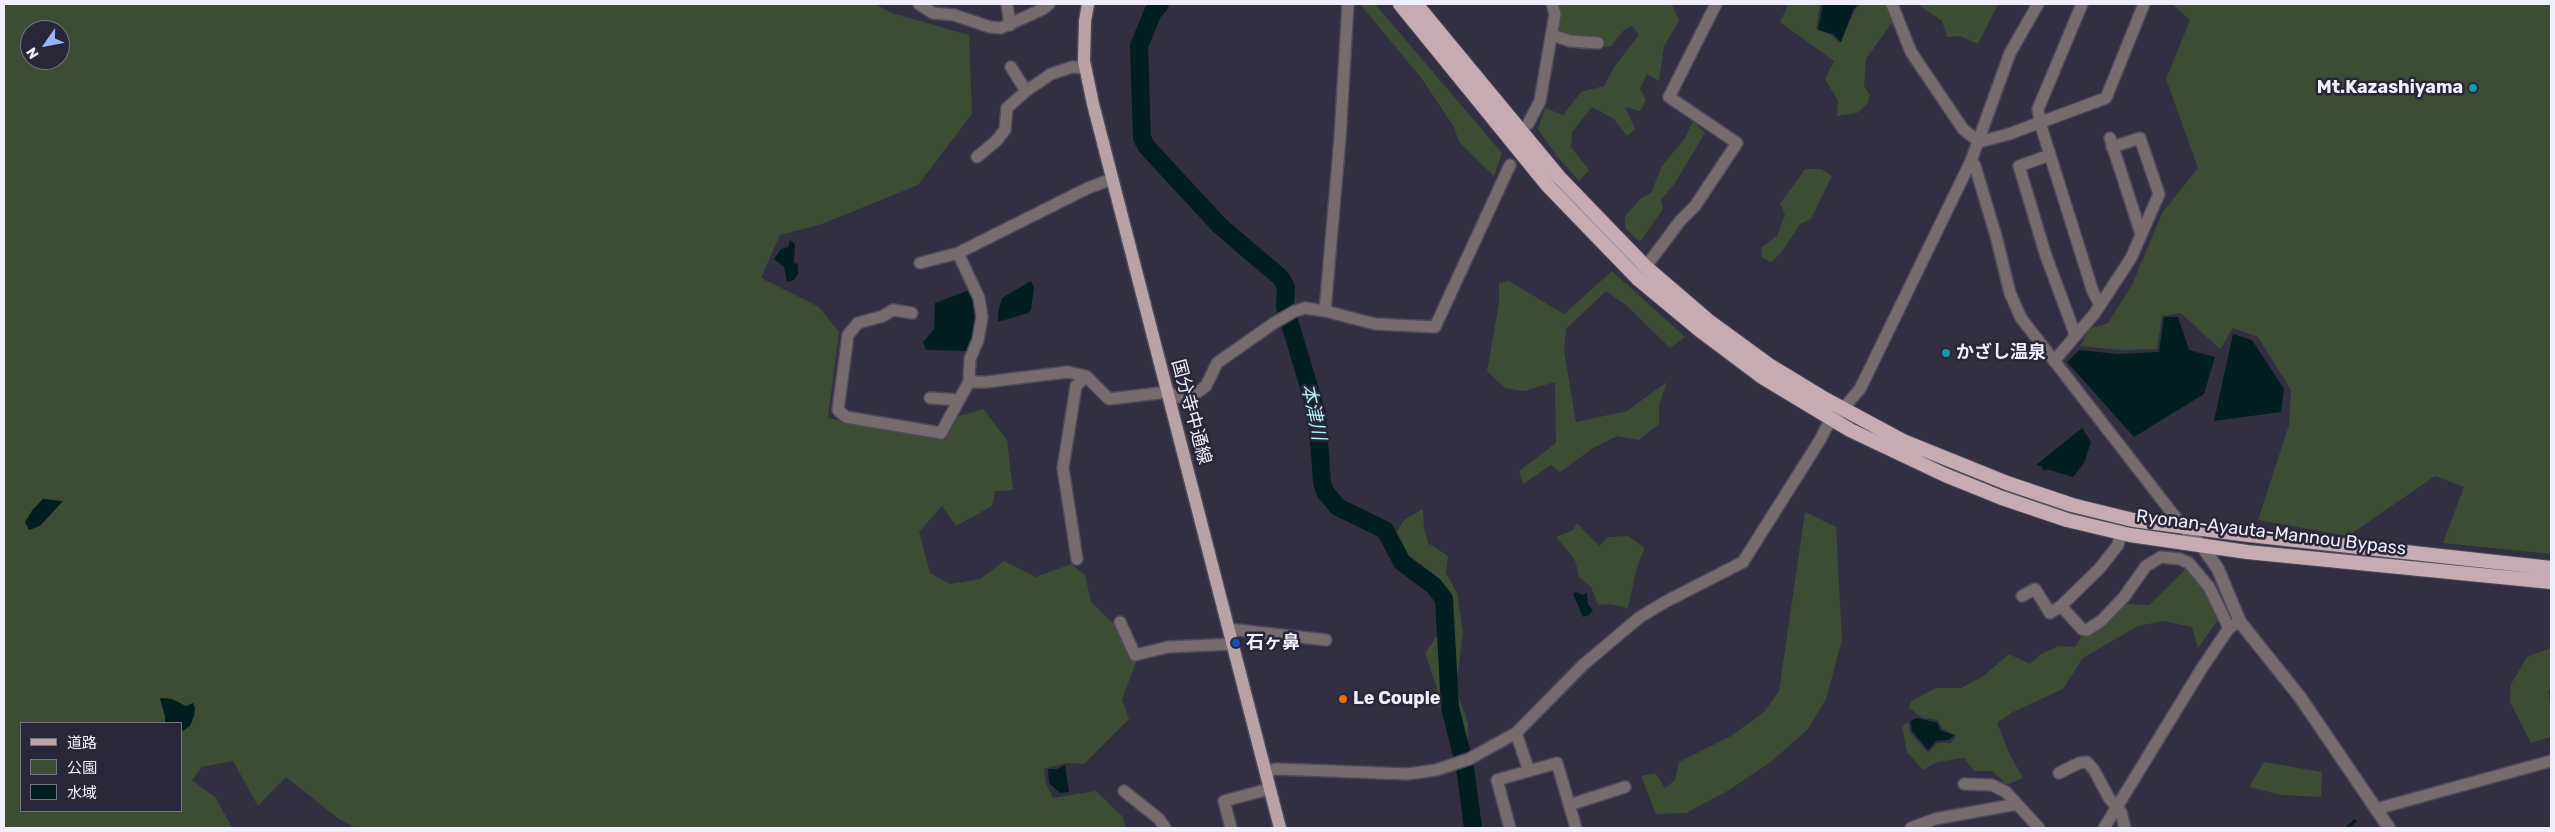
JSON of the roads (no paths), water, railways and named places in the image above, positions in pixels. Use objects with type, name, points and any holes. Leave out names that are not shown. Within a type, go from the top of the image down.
[{"type":"highway","points":[[1394,4],[1459,68]]},
{"type":"highway","name":"Ryonan-Ayauta-Mannou Bypass","points":[[1400,4],[1559,177],[1641,273],[1702,332],[1762,376],[1834,420],[1944,475],[2002,498],[2067,520],[2121,533],[2202,546],[2551,582]]},
{"type":"highway","name":"Ryonan-Ayauta-Mannou Bypass","points":[[1416,4],[1459,68]]},
{"type":"highway","points":[[1425,4],[1459,68]]},
{"type":"highway","name":"Ryonan-Ayauta-Mannou Bypass","points":[[1641,273],[1769,366],[1844,410],[1911,444],[2007,483],[2072,505],[2133,520],[2182,527],[2551,568]]},
{"type":"main road","name":"国分寺中通線","points":[[1088,4],[1084,41],[1085,68],[1280,828]]},
{"type":"street","points":[[919,4],[932,13],[954,9],[990,27],[1010,25],[1049,4]]},
{"type":"street","points":[[1007,4],[1010,25]]},
{"type":"street","points":[[1325,311],[1340,138],[1348,4]]},
{"type":"street","points":[[1528,124],[1540,101],[1555,14],[1552,4]]},
{"type":"street","points":[[1641,273],[1680,221],[1695,206],[1737,143],[1669,97],[1716,4]]},
{"type":"street","points":[[1892,4],[1911,52],[1963,129],[1979,142]]},
{"type":"street","points":[[1265,770],[1408,774],[1457,764],[1469,759],[1516,733],[1584,664],[1640,617],[1743,562],[1826,428],[1844,410],[1860,389],[1971,160],[2010,53],[2038,4]]},
{"type":"street","points":[[2082,4],[2038,109],[2040,123],[2093,292],[2100,305]]},
{"type":"street","points":[[1979,142],[2040,123],[2106,98],[2144,4]]},
{"type":"street","points":[[1552,35],[1570,41],[1598,44]]},
{"type":"street","points":[[1011,67],[1026,91]]},
{"type":"street","points":[[978,157],[1005,130],[1007,108],[1026,91],[1051,74],[1072,67],[1085,68]]},
{"type":"street","points":[[2054,361],[2100,305],[2131,258],[2159,194],[2140,138],[2111,142],[2141,234]]},
{"type":"street","points":[[2050,155],[2019,166],[2045,252],[2075,334]]},
{"type":"street","points":[[1971,160],[1975,166],[1996,236],[2013,301],[2032,335],[2182,527],[2202,546],[2218,569],[2235,625]]},
{"type":"street","points":[[969,382],[986,382],[1068,372],[1086,376],[1109,399],[1168,392],[1178,397],[1190,398],[1206,386],[1217,363],[1274,323],[1295,311],[1305,308],[1376,324],[1434,327],[1510,165]]},
{"type":"street","points":[[920,263],[958,253],[1088,188],[1112,179]]},
{"type":"street","points":[[912,313],[893,310],[883,316],[858,323],[848,335],[838,410],[846,417],[941,433],[969,382],[970,359],[978,340],[982,317],[980,298],[958,253]]},
{"type":"street","points":[[1077,559],[1064,468],[1076,386],[1086,376]]},
{"type":"street","points":[[930,398],[959,400]]},
{"type":"street","points":[[2022,596],[2035,589],[2050,613],[2061,606],[2118,545],[2121,533]]},
{"type":"street","points":[[2061,606],[2082,629],[2087,630],[2101,621],[2124,597],[2146,566],[2161,557],[2180,559],[2189,563],[2209,587],[2235,625],[2300,697],[2389,828]]},
{"type":"street","points":[[1120,622],[1135,655],[1168,647],[1233,644]]},
{"type":"street","points":[[2104,828],[2202,668],[2235,625]]},
{"type":"street","points":[[1229,629],[1326,640]]},
{"type":"street","points":[[1516,733],[1529,772]]},
{"type":"street","points":[[2376,809],[2551,761]]},
{"type":"street","points":[[2059,773],[2079,763],[2087,762],[2094,770],[2108,798],[2117,808],[2126,828]]},
{"type":"street","points":[[1510,828],[1497,780],[1557,763],[1576,828]]},
{"type":"street","points":[[1964,784],[1992,785],[2006,792],[2039,828]]},
{"type":"street","points":[[1569,805],[1625,787]]},
{"type":"street","points":[[1232,828],[1224,801],[1270,789]]},
{"type":"street","points":[[1124,791],[1159,819],[1165,828]]},
{"type":"street","points":[[1911,828],[1934,819],[2017,804]]},
{"type":"water","points":[[1823,4],[1858,4],[1853,10],[1841,42],[1833,34],[1818,30]]},
{"type":"water","points":[[790,240],[795,244],[794,262],[798,265],[798,274],[794,280],[787,282],[784,267],[774,259],[781,249],[788,247]]},
{"type":"water","points":[[1031,281],[1034,287],[1031,310],[1028,313],[998,322],[998,312],[1002,298]]},
{"type":"water","points":[[972,289],[976,310],[975,332],[969,351],[926,350],[923,342],[934,329],[935,303]]},
{"type":"water","points":[[2164,317],[2178,317],[2189,350],[2215,357],[2204,394],[2134,437],[2067,362],[2079,350],[2118,354],[2159,352]]},
{"type":"water","points":[[2233,334],[2252,340],[2284,389],[2281,412],[2214,421]]},
{"type":"water","points":[[2082,428],[2091,442],[2084,463],[2073,477],[2046,469],[2044,471],[2041,466],[2036,465]]},
{"type":"water","points":[[43,499],[63,501],[40,526],[29,530],[25,522],[33,509]]},
{"type":"water","points":[[1576,592],[1583,595],[1587,592],[1588,605],[1593,610],[1589,615],[1583,617],[1573,594]]},
{"type":"water","points":[[160,699],[172,699],[186,706],[193,703],[195,708],[194,716],[190,726],[182,731],[182,722],[165,722]]},
{"type":"water","points":[[1917,718],[1938,723],[1940,730],[1954,735],[1949,740],[1936,741],[1928,750],[1912,731],[1910,721]]},
{"type":"water","points":[[1065,765],[1069,792],[1060,793],[1049,783],[1048,769],[1057,769]]},
{"type":"waterway","name":"本津川","points":[[1160,4],[1153,12],[1139,46],[1142,138],[1146,146],[1219,225],[1281,278],[1286,287],[1285,307],[1317,414],[1322,482],[1325,492],[1338,507],[1385,530],[1402,562],[1434,586],[1444,599],[1450,707],[1465,767],[1473,828]]},
{"type":"waterway","points":[[2347,828],[2355,821]]},
{"type":"place","name":"Mt.Kazashiyama","points":[[2473,88]]},
{"type":"place","name":"かざし温泉","points":[[1946,353]]},
{"type":"place","name":"石ヶ鼻","points":[[1236,643]]},
{"type":"place","name":"Le Couple","points":[[1343,699]]}]
